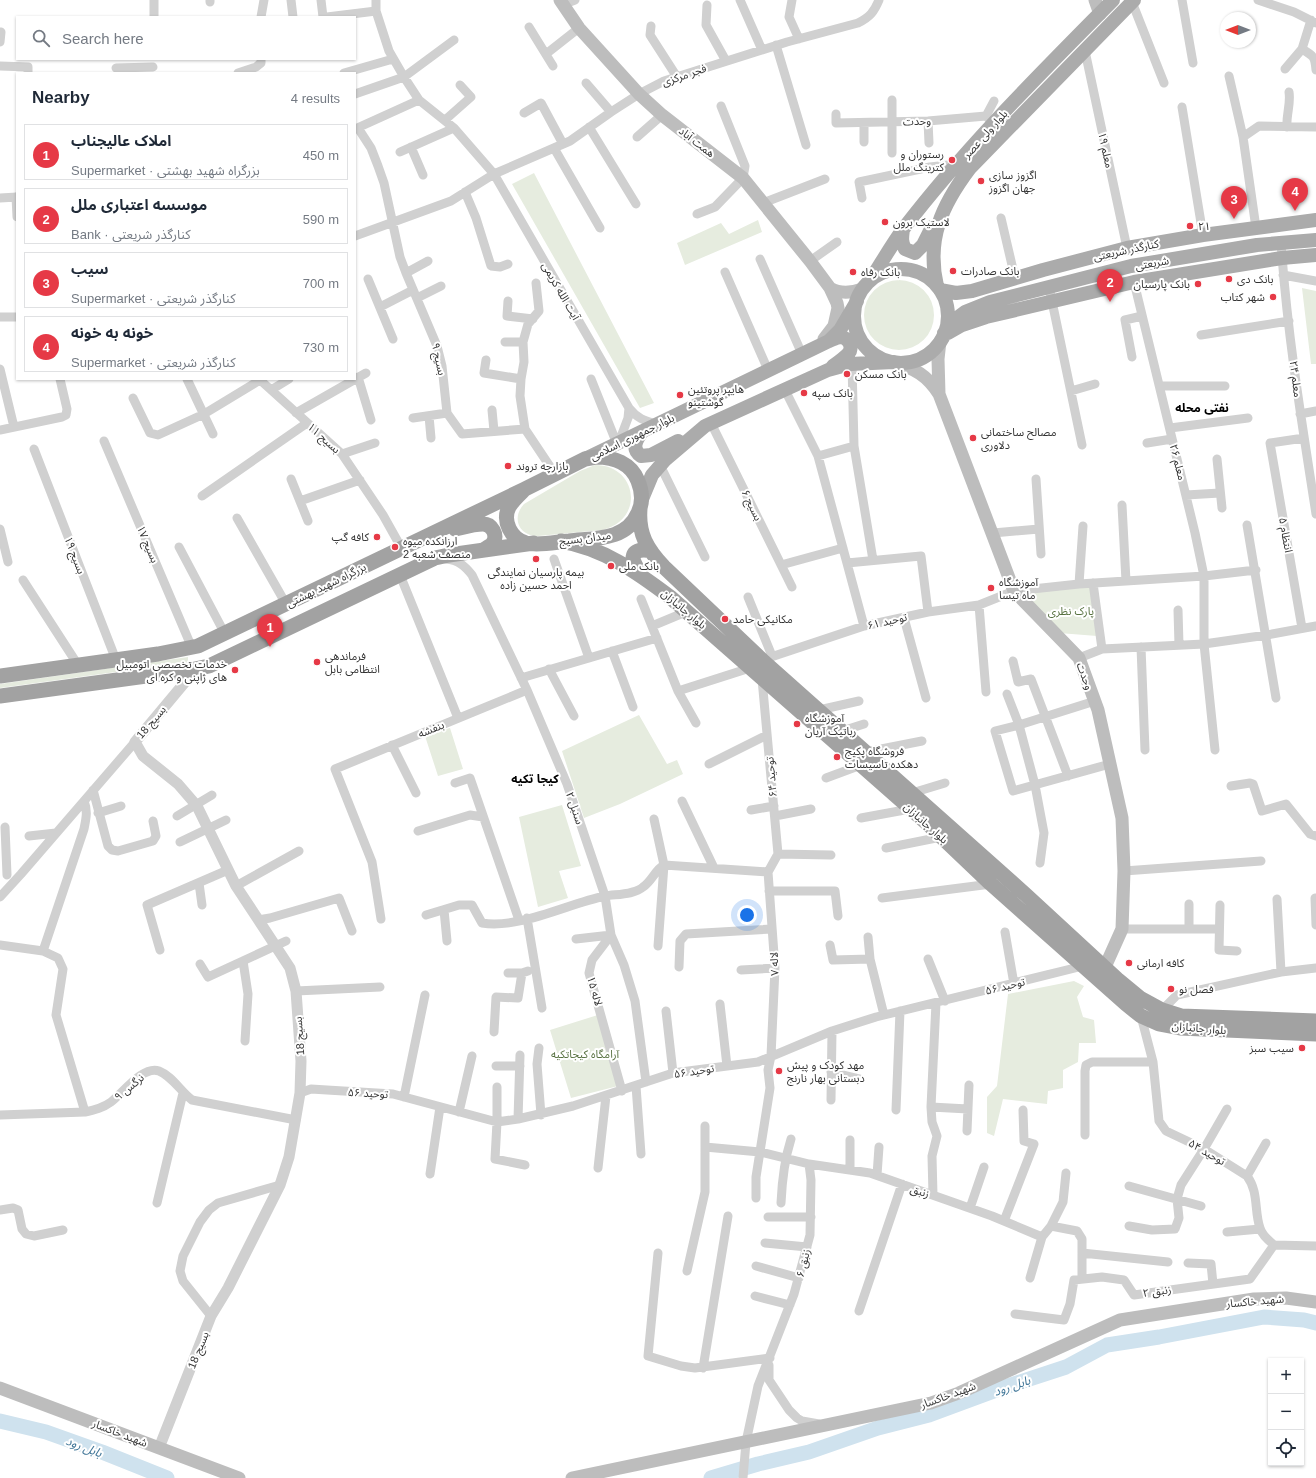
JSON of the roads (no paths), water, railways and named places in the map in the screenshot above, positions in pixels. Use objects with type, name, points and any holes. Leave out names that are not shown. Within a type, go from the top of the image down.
[{"type":"highway","name":"میدان بسیج","points":[[606,457],[615,459],[632,471],[641,489],[641,504],[636,518],[629,526],[621,532],[604,538],[526,543],[514,536],[509,530],[507,515],[513,502],[526,488],[585,460],[606,457]]},
{"type":"highway","name":"بزرگراه شهید بهشتی","points":[[0,676],[192,648],[225,634],[526,488]]},
{"type":"highway","name":"بلوار جانبازان","points":[[641,504],[641,531],[651,551],[664,567],[762,661],[842,731],[863,758],[910,809],[991,884],[1142,1016],[1159,1024],[1180,1028],[1316,1034]]},
{"type":"highway","points":[[432,534],[457,528],[483,524],[487,525],[493,529],[495,537],[492,544],[483,550]]},
{"type":"highway","name":"بلوار جانبازان","points":[[562,541],[576,544],[614,558],[640,574],[688,611],[762,661]]},
{"type":"highway","name":"بزرگراه شهید بهشتی","points":[[0,696],[196,669],[220,662],[435,558],[534,543]]},
{"type":"highway","points":[[640,574],[634,562],[634,555],[641,549],[651,551]]},
{"type":"highway","name":"بلوار جانبازان","points":[[762,661],[762,678],[863,758],[912,793],[1140,998],[1162,1010],[1181,1016],[1316,1021]]},
{"type":"main road","points":[[1095,0],[1100,14]]},
{"type":"main road","name":"بلوار ولی عصر","points":[[864,290],[903,229],[953,169],[990,120],[1113,0]]},
{"type":"main road","name":"بلوار ولی عصر","points":[[939,288],[933,260],[934,245],[941,218],[948,200],[956,187],[970,168],[1133,1]]},
{"type":"main road","name":"همت آباد","points":[[561,3],[579,28],[639,94],[662,115],[743,178],[810,261],[830,288],[837,303],[838,313],[831,332],[824,343]]},
{"type":"main road","points":[[903,229],[902,245],[905,249],[915,253],[923,245],[928,233],[948,200]]},
{"type":"main road","name":"کنارگذر شریعتی","points":[[939,288],[951,293],[963,292],[1127,248],[1203,235],[1316,220]]},
{"type":"main road","name":"شریعتی","points":[[990,302],[1131,266],[1257,245],[1316,240]]},
{"type":"main road","points":[[942,337],[962,325],[986,317],[1134,282],[1282,258],[1316,255]]},
{"type":"main road","points":[[894,362],[882,358],[870,351],[856,328],[854,315],[864,290],[883,272],[896,269],[910,269],[925,275],[947,295],[957,299],[990,302]]},
{"type":"main road","points":[[830,288],[840,292],[864,290]]},
{"type":"main road","points":[[939,288],[948,311],[947,322],[942,337]]},
{"type":"main road","name":"بلوار جمهوری اسلامی","points":[[585,460],[824,343],[840,330],[864,290]]},
{"type":"main road","points":[[642,432],[637,439],[635,450],[638,455],[644,457],[651,455],[708,424],[828,370],[852,364],[908,362],[919,359],[936,347],[952,322],[964,312],[990,302]]},
{"type":"main road","name":"وحدت","points":[[939,394],[938,359],[942,337]]},
{"type":"main road","points":[[824,343],[837,338],[844,338],[849,342],[850,349],[847,355],[828,370]]},
{"type":"main road","name":"وحدت","points":[[894,362],[911,368],[923,376],[932,383],[939,394],[1014,591],[1078,658],[1095,702],[1122,818],[1124,871],[1122,929],[1105,967]]},
{"type":"main road","points":[[641,504],[649,481],[660,465],[708,424]]},
{"type":"main road","name":"شهید خاکسار","points":[[572,1478],[746,1445],[828,1425],[937,1402],[1120,1320],[1259,1298],[1295,1298],[1316,1302]]},
{"type":"main road","name":"شهید خاکسار","points":[[0,1388],[239,1478]]},
{"type":"street","points":[[154,0],[154,16]]},
{"type":"street","points":[[261,16],[264,0]]},
{"type":"street","points":[[291,0],[293,16]]},
{"type":"street","points":[[321,0],[323,16]]},
{"type":"street","points":[[376,0],[376,11],[393,59],[419,100],[454,128],[400,152]]},
{"type":"street","points":[[561,3],[575,0]]},
{"type":"street","points":[[740,0],[762,50]]},
{"type":"street","points":[[792,0],[789,17],[799,39]]},
{"type":"street","name":"فجر مرکزی","points":[[356,236],[451,201],[494,174],[563,144],[639,94],[664,81],[866,19],[874,12],[879,0]]},
{"type":"street","points":[[1182,0],[1193,63]]},
{"type":"street","points":[[1258,0],[1294,12],[1314,22],[1302,49],[1285,69]]},
{"type":"street","points":[[1133,1],[1164,83]]},
{"type":"street","points":[[707,5],[706,25],[726,61]]},
{"type":"street","points":[[335,16],[376,11]]},
{"type":"street","points":[[651,26],[650,36],[677,77]]},
{"type":"street","points":[[529,27],[553,66]]},
{"type":"street","points":[[546,54],[579,28]]},
{"type":"street","points":[[0,42],[1,32]]},
{"type":"street","points":[[356,94],[404,77],[454,40]]},
{"type":"street","points":[[776,46],[806,145]]},
{"type":"street","points":[[1302,49],[1312,54],[1315,59],[1316,70]]},
{"type":"street","name":"معلم ۱۹","points":[[1085,51],[1127,248]]},
{"type":"street","points":[[344,72],[393,59]]},
{"type":"street","points":[[241,72],[256,67],[261,63],[261,60]]},
{"type":"street","points":[[0,66],[28,67],[28,72]]},
{"type":"street","points":[[116,68],[153,66]]},
{"type":"street","points":[[1229,76],[1243,138],[1256,228]]},
{"type":"street","points":[[586,83],[611,112]]},
{"type":"street","points":[[445,120],[471,97],[460,85]]},
{"type":"street","points":[[1287,127],[1290,99],[1289,92]]},
{"type":"street","points":[[356,128],[419,100]]},
{"type":"street","points":[[892,100],[892,153]]},
{"type":"street","points":[[990,120],[994,100]]},
{"type":"street","points":[[524,113],[541,103],[563,144]]},
{"type":"street","points":[[697,214],[715,207],[743,178],[745,166],[721,106]]},
{"type":"street","points":[[1182,107],[1203,235]]},
{"type":"street","name":"وحدت","points":[[836,114],[836,124],[990,120]]},
{"type":"street","points":[[637,137],[662,115]]},
{"type":"street","points":[[928,121],[928,144]]},
{"type":"street","points":[[864,123],[864,142]]},
{"type":"street","points":[[1243,138],[1259,126],[1316,127]]},
{"type":"street","points":[[589,127],[636,204]]},
{"type":"street","name":"بسیج ۹","points":[[356,128],[371,148],[378,166],[384,183],[400,257],[437,346],[442,366],[447,413],[462,434],[526,429]]},
{"type":"street","name":"آیت الله کریمی","points":[[454,128],[494,174],[629,408],[635,416],[646,422],[657,424]]},
{"type":"street","points":[[411,147],[423,175]]},
{"type":"street","points":[[554,148],[600,228]]},
{"type":"street","points":[[862,198],[860,182],[930,167],[948,165],[953,169]]},
{"type":"street","points":[[763,203],[825,180]]},
{"type":"street","points":[[466,192],[491,266],[500,267],[508,264]]},
{"type":"street","points":[[0,198],[16,197]]},
{"type":"street","points":[[1001,218],[1015,278]]},
{"type":"street","points":[[810,261],[837,242]]},
{"type":"street","name":"معلم ۲۴","points":[[1281,242],[1300,414],[1313,480],[1316,514]]},
{"type":"street","points":[[760,259],[802,354]]},
{"type":"street","points":[[406,273],[428,261]]},
{"type":"street","points":[[725,272],[768,370]]},
{"type":"street","points":[[1284,275],[1316,281]]},
{"type":"street","points":[[368,279],[393,339]]},
{"type":"street","name":"معلم ۲۶","points":[[1134,282],[1186,495],[1204,576],[1204,644],[1215,750]]},
{"type":"street","points":[[536,283],[540,311],[528,324],[523,342],[524,362],[520,396],[526,429],[555,474]]},
{"type":"street","points":[[380,307],[441,286]]},
{"type":"street","points":[[1049,287],[1082,445]]},
{"type":"street","points":[[508,301],[507,316],[533,319]]},
{"type":"street","points":[[1132,357],[1125,320],[1142,316]]},
{"type":"street","points":[[0,317],[16,317]]},
{"type":"street","points":[[1201,335],[1289,321]]},
{"type":"street","points":[[505,342],[523,342]]},
{"type":"street","points":[[486,360],[484,373],[521,379]]},
{"type":"street","points":[[852,364],[854,446],[873,560]]},
{"type":"street","points":[[0,369],[14,427]]},
{"type":"street","points":[[356,378],[362,375],[372,420]]},
{"type":"street","points":[[591,378],[618,443]]},
{"type":"street","points":[[0,430],[62,418],[66,415],[67,409],[60,380]]},
{"type":"street","points":[[187,380],[213,434]]},
{"type":"street","points":[[133,398],[150,433],[158,435],[204,414],[259,380]]},
{"type":"street","name":"بسیج ۱۱","points":[[259,380],[342,454],[383,515],[402,549]]},
{"type":"street","points":[[271,390],[287,380]]},
{"type":"street","points":[[296,413],[353,380]]},
{"type":"street","points":[[1071,390],[1095,384]]},
{"type":"street","points":[[1160,386],[1225,386]]},
{"type":"street","points":[[784,390],[818,456],[864,626]]},
{"type":"street","points":[[618,443],[628,418],[629,408]]},
{"type":"street","points":[[492,410],[494,431]]},
{"type":"street","points":[[1300,414],[1316,411]]},
{"type":"street","points":[[413,418],[447,413]]},
{"type":"street","points":[[429,416],[431,438]]},
{"type":"street","points":[[1170,428],[1248,418]]},
{"type":"street","points":[[202,496],[307,423]]},
{"type":"street","name":"بسیج ۶","points":[[708,424],[792,587]]},
{"type":"street","name":"انتظام ۵","points":[[1302,628],[1270,443],[1304,438]]},
{"type":"street","points":[[1147,444],[1172,439]]},
{"type":"street","name":"بسیج ۱۷","points":[[104,441],[192,648]]},
{"type":"street","points":[[342,454],[375,443]]},
{"type":"street","points":[[818,456],[854,446]]},
{"type":"street","name":"بسیج ۱۹","points":[[34,450],[116,660]]},
{"type":"street","points":[[1217,459],[1222,508]]},
{"type":"street","points":[[660,465],[704,557]]},
{"type":"street","points":[[291,478],[308,521]]},
{"type":"street","points":[[1036,479],[1041,554]]},
{"type":"street","points":[[300,502],[360,480]]},
{"type":"street","points":[[1186,495],[1220,493]]},
{"type":"street","points":[[1122,505],[1126,581]]},
{"type":"street","points":[[237,518],[286,604]]},
{"type":"street","points":[[1248,525],[1276,698]]},
{"type":"street","points":[[1079,584],[1084,526]]},
{"type":"street","points":[[0,529],[8,562]]},
{"type":"street","points":[[993,533],[1039,529]]},
{"type":"street","points":[[179,547],[225,634]]},
{"type":"street","points":[[781,565],[843,548]]},
{"type":"street","points":[[847,563],[921,556],[928,612]]},
{"type":"street","name":"سنبل ۲","points":[[435,558],[450,559],[459,562],[464,565],[472,575],[527,690],[567,784],[605,896]]},
{"type":"street","points":[[554,559],[589,658]]},
{"type":"street","name":"توحید ۶۱","points":[[678,690],[864,626],[928,612],[979,605],[1014,591],[1079,584],[1204,576],[1256,570]]},
{"type":"street","points":[[400,575],[458,718]]},
{"type":"street","points":[[23,580],[78,665]]},
{"type":"street","points":[[1093,583],[1102,648]]},
{"type":"street","points":[[748,597],[762,661]]},
{"type":"street","points":[[641,599],[678,690],[696,723]]},
{"type":"street","points":[[979,605],[986,692]]},
{"type":"street","points":[[1178,610],[1179,645]]},
{"type":"street","points":[[652,626],[688,611]]},
{"type":"street","points":[[904,618],[926,698]]},
{"type":"street","points":[[1078,658],[1102,648],[1204,644],[1316,626]]},
{"type":"street","points":[[521,678],[656,638]]},
{"type":"street","points":[[1141,647],[1145,750]]},
{"type":"street","points":[[612,651],[633,707]]},
{"type":"street","points":[[1013,662],[1018,682],[1031,679],[1068,776]]},
{"type":"street","name":"بسیج 18","points":[[158,1448],[211,1316],[228,1288],[280,1185],[289,1157],[300,1093],[301,1061],[296,992],[290,968],[236,886],[197,806],[178,784],[143,756],[135,742],[196,669]]},
{"type":"street","points":[[549,669],[574,716]]},
{"type":"street","name":"توحید ۶۴","points":[[762,678],[778,854]]},
{"type":"street","name":"بنفشه","points":[[381,919],[372,862],[334,769],[527,690]]},
{"type":"street","points":[[1007,694],[1019,725],[1035,785],[1044,833],[1040,863]]},
{"type":"street","points":[[819,710],[859,701]]},
{"type":"street","points":[[1095,702],[995,731],[1013,791],[1110,764]]},
{"type":"street","points":[[842,731],[864,724]]},
{"type":"street","points":[[709,764],[767,735]]},
{"type":"street","points":[[826,778],[863,758],[922,741]]},
{"type":"street","points":[[0,896],[21,874],[135,742]]},
{"type":"street","points":[[392,745],[416,793]]},
{"type":"street","points":[[455,783],[470,778],[483,817],[523,919],[536,969],[542,1008]]},
{"type":"street","points":[[912,793],[945,783]]},
{"type":"street","points":[[1231,786],[1250,783],[1253,784],[1262,811],[1286,804],[1310,834],[1316,836]]},
{"type":"street","points":[[93,790],[108,846],[112,850],[118,851],[153,841],[156,836],[153,821]]},
{"type":"street","points":[[177,816],[197,806],[212,795]]},
{"type":"street","points":[[44,951],[84,829],[87,814],[84,801]]},
{"type":"street","points":[[682,801],[714,868]]},
{"type":"street","points":[[98,813],[121,806]]},
{"type":"street","points":[[751,810],[774,806]]},
{"type":"street","points":[[774,816],[810,809]]},
{"type":"street","points":[[861,818],[910,809]]},
{"type":"street","points":[[418,831],[470,815],[483,817]]},
{"type":"street","points":[[654,819],[664,865],[658,946]]},
{"type":"street","points":[[180,842],[226,820]]},
{"type":"street","points":[[5,827],[4,875],[21,874]]},
{"type":"street","points":[[29,836],[56,833]]},
{"type":"street","points":[[886,848],[941,837]]},
{"type":"street","points":[[236,886],[299,851]]},
{"type":"street","points":[[426,915],[459,905],[472,905],[482,923],[494,925],[523,919],[605,896],[630,893],[643,888],[658,868],[664,865],[768,872],[778,854],[831,855]]},
{"type":"street","points":[[1124,871],[1261,861]]},
{"type":"street","points":[[160,950],[147,905],[228,870]]},
{"type":"street","name":"لاله ۷","points":[[756,1198],[756,1177],[770,1088],[768,1070],[771,1056],[775,968],[768,872]]},
{"type":"street","points":[[199,883],[202,905]]},
{"type":"street","points":[[882,898],[991,884]]},
{"type":"street","points":[[769,891],[835,891],[838,916]]},
{"type":"street","points":[[605,896],[611,935],[624,965],[635,1001],[646,1082]]},
{"type":"street","points":[[258,920],[270,918],[339,898],[352,931]]},
{"type":"street","points":[[1315,898],[1316,925]]},
{"type":"street","points":[[1277,899],[1281,972]]},
{"type":"street","points":[[1189,929],[1190,904]]},
{"type":"street","points":[[1220,905],[1218,929],[1219,950],[1238,951]]},
{"type":"street","points":[[444,910],[447,941]]},
{"type":"street","points":[[679,967],[680,941],[686,934],[772,928]]},
{"type":"street","points":[[1122,929],[1218,929]]},
{"type":"street","points":[[1005,932],[1014,984]]},
{"type":"street","points":[[576,939],[611,935]]},
{"type":"street","name":"لاله ۱۵","points":[[611,935],[592,960],[589,973],[622,1091]]},
{"type":"street","points":[[868,937],[870,959],[884,1015]]},
{"type":"street","points":[[200,964],[208,977],[286,941]]},
{"type":"street","points":[[0,945],[44,951],[58,958],[63,968],[56,1015],[85,1112]]},
{"type":"street","points":[[830,945],[833,960],[870,959]]},
{"type":"street","points":[[928,959],[940,1002],[931,1107],[932,1122],[937,1136],[932,1156],[933,1195]]},
{"type":"street","points":[[242,961],[248,994],[245,1041]]},
{"type":"street","name":"توحید ۵۶","points":[[300,1093],[311,1090],[328,1090],[393,1094],[497,1122],[518,1119],[541,1115],[606,1096],[673,1073],[758,1062],[832,1031],[884,1015],[1083,966]]},
{"type":"street","points":[[741,970],[775,968]]},
{"type":"street","points":[[1162,1010],[1177,995],[1281,972],[1316,968]]},
{"type":"street","points":[[508,973],[522,973],[536,969]]},
{"type":"street","points":[[494,1032],[496,997],[518,998],[522,973]]},
{"type":"street","points":[[296,992],[380,987]]},
{"type":"street","points":[[404,1097],[425,994]]},
{"type":"street","points":[[720,1004],[727,1066]]},
{"type":"street","points":[[666,1010],[673,1073]]},
{"type":"street","points":[[896,1110],[900,1011]]},
{"type":"street","name":"توحید ۵۴","points":[[1142,1016],[1153,1062],[1159,1121],[1162,1126],[1166,1130],[1204,1149],[1248,1176]]},
{"type":"street","points":[[830,1100],[832,1031]]},
{"type":"street","points":[[539,1048],[537,1064],[541,1115]]},
{"type":"street","points":[[518,1119],[520,1055]]},
{"type":"street","points":[[459,1112],[472,1056]]},
{"type":"street","points":[[1085,1134],[1086,1065],[1092,1062],[1153,1062]]},
{"type":"street","points":[[496,1066],[520,1066]]},
{"type":"street","name":"نرگس ۹","points":[[0,1115],[85,1112],[97,1110],[111,1102],[142,1074],[151,1070],[158,1071],[167,1076],[192,1100],[296,1120]]},
{"type":"street","points":[[831,1072],[860,1079]]},
{"type":"street","points":[[967,1131],[969,1085]]},
{"type":"street","points":[[636,1086],[641,1154]]},
{"type":"street","points":[[497,1087],[495,1159],[525,1165]]},
{"type":"street","points":[[157,1202],[184,1093]]},
{"type":"street","points":[[598,1168],[606,1096]]},
{"type":"street","points":[[430,1174],[440,1107]]},
{"type":"street","points":[[931,1107],[968,1109]]},
{"type":"street","points":[[1130,1226],[1152,1230],[1176,1229],[1179,1218],[1177,1199],[1181,1185],[1227,1109]]},
{"type":"street","points":[[1004,1221],[1034,1144],[1024,1141],[1023,1110]]},
{"type":"street","points":[[687,1271],[705,1192],[706,1126]]},
{"type":"street","points":[[781,1203],[785,1157],[791,1139]]},
{"type":"street","points":[[850,1140],[850,1170]]},
{"type":"street","points":[[1266,1143],[1248,1176],[1255,1191],[1260,1230],[1274,1245],[1316,1246]]},
{"type":"street","name":"زنبق","points":[[706,1147],[760,1152],[809,1164],[870,1173],[970,1208],[1042,1237]]},
{"type":"street","points":[[877,1175],[880,1148]]},
{"type":"street","name":"زنبق ۶","points":[[770,1358],[800,1278],[810,1235],[812,1217],[809,1164]]},
{"type":"street","points":[[970,1208],[984,1167]]},
{"type":"street","points":[[1030,1278],[1042,1237],[1051,1226],[1063,1202],[1066,1173]]},
{"type":"street","points":[[859,1311],[902,1184]]},
{"type":"street","points":[[211,1316],[182,1281],[180,1271],[183,1256],[200,1222],[209,1210],[218,1203],[280,1185]]},
{"type":"street","points":[[1130,1186],[1201,1206]]},
{"type":"street","points":[[0,1210],[13,1208],[18,1210],[22,1228],[26,1234],[34,1236],[63,1230]]},
{"type":"street","points":[[703,1368],[728,1216]]},
{"type":"street","points":[[768,1216],[812,1217]]},
{"type":"street","points":[[1015,1314],[1064,1320],[1070,1304],[1074,1280],[1082,1279],[1082,1239],[1077,1231],[1051,1226]]},
{"type":"street","points":[[1227,1232],[1260,1230]]},
{"type":"street","points":[[765,1243],[807,1247]]},
{"type":"street","name":"زنبق ۲","points":[[1082,1279],[1102,1277],[1124,1280],[1134,1295],[1250,1279],[1274,1245]]},
{"type":"street","points":[[1082,1252],[1168,1262]]},
{"type":"street","points":[[658,1253],[648,1356],[681,1366],[695,1368],[770,1358]]},
{"type":"street","points":[[1188,1263],[1210,1264],[1212,1284]]},
{"type":"street","points":[[756,1266],[800,1278]]},
{"type":"street","points":[[755,1296],[790,1305]]},
{"type":"street","points":[[770,1358],[769,1380],[794,1415],[802,1421],[828,1425]]},
{"type":"street","points":[[743,1478],[746,1445],[759,1381],[770,1358]]},
{"type":"waterway","name":"بابل رود","points":[[711,1478],[758,1464],[809,1452],[878,1428],[929,1415],[1002,1388],[1066,1367],[1107,1345],[1159,1337],[1264,1317],[1304,1320],[1316,1323]]},
{"type":"waterway","name":"بابل رود","points":[[0,1421],[46,1432],[102,1452],[167,1478]]},
{"type":"place","name":"رستوران و کترینگ ملل","points":[[952,160]]},
{"type":"place","name":"اگزوز سازی جهان اگزوز","points":[[981,181]]},
{"type":"place","name":"خونه به خونه","points":[[1295,211]]},
{"type":"place","name":"سیب","points":[[1234,219]]},
{"type":"place","name":"لاستیک برون","points":[[885,222]]},
{"type":"place","name":"۲۱","points":[[1190,226]]},
{"type":"place","name":"بانک صادرات","points":[[953,271]]},
{"type":"place","name":"بانک رفاه","points":[[853,272]]},
{"type":"place","name":"بانک دی","points":[[1229,279]]},
{"type":"place","name":"بانک پارسیان","points":[[1198,284]]},
{"type":"place","name":"شهر کتاب","points":[[1273,297]]},
{"type":"place","name":"موسسه اعتباری ملل","points":[[1110,302]]},
{"type":"place","name":"بانک مسکن","points":[[847,374]]},
{"type":"place","name":"بانک سپه","points":[[804,393]]},
{"type":"place","name":"هایپر پروتئین گوشتینو","points":[[680,395]]},
{"type":"place","name":"مصالح ساختمانی دلاوری","points":[[973,438]]},
{"type":"place","name":"بازارچه تروند","points":[[508,466]]},
{"type":"place","name":"کافه گپ","points":[[377,537]]},
{"type":"place","name":"ارزانکده میوه منصف شعبه 2","points":[[395,547]]},
{"type":"place","name":"بیمه پارسیان نمایندگی احمد حسین زاده","points":[[536,559]]},
{"type":"place","name":"بانک ملی","points":[[611,566]]},
{"type":"place","name":"آموزشگاه ماه تیسا","points":[[991,588]]},
{"type":"place","name":"مکانیکی حامد","points":[[725,619]]},
{"type":"place","name":"املاک عالیجناب","points":[[270,647]]},
{"type":"place","name":"فرماندهی انتظامی بابل","points":[[317,662]]},
{"type":"place","name":"خدمات تخصصی اتومبیل های ژاپنی و کره ای","points":[[235,670]]},
{"type":"place","name":"آموزشگاه رباتیک آریان","points":[[797,724]]},
{"type":"place","name":"فروشگاه پکیج دهکده تاسیسات","points":[[837,757]]},
{"type":"place","name":"کافه ارمانی","points":[[1129,963]]},
{"type":"place","name":"فصل نو","points":[[1171,989]]},
{"type":"place","name":"سیب سبز","points":[[1302,1048]]},
{"type":"place","name":"مهد کودک و پیش دبستانی بهار نارنج","points":[[779,1071]]},
{"type":"district","name":"نفتی محله","points":[[1202,408]]},
{"type":"district","name":"کیجا تکیه","points":[[535,779]]},
{"type":"park label","name":"پارک نظری","points":[[1071,611]]},
{"type":"park label","name":"آرامگاه کیجاتکیه","points":[[585,1054]]}]
